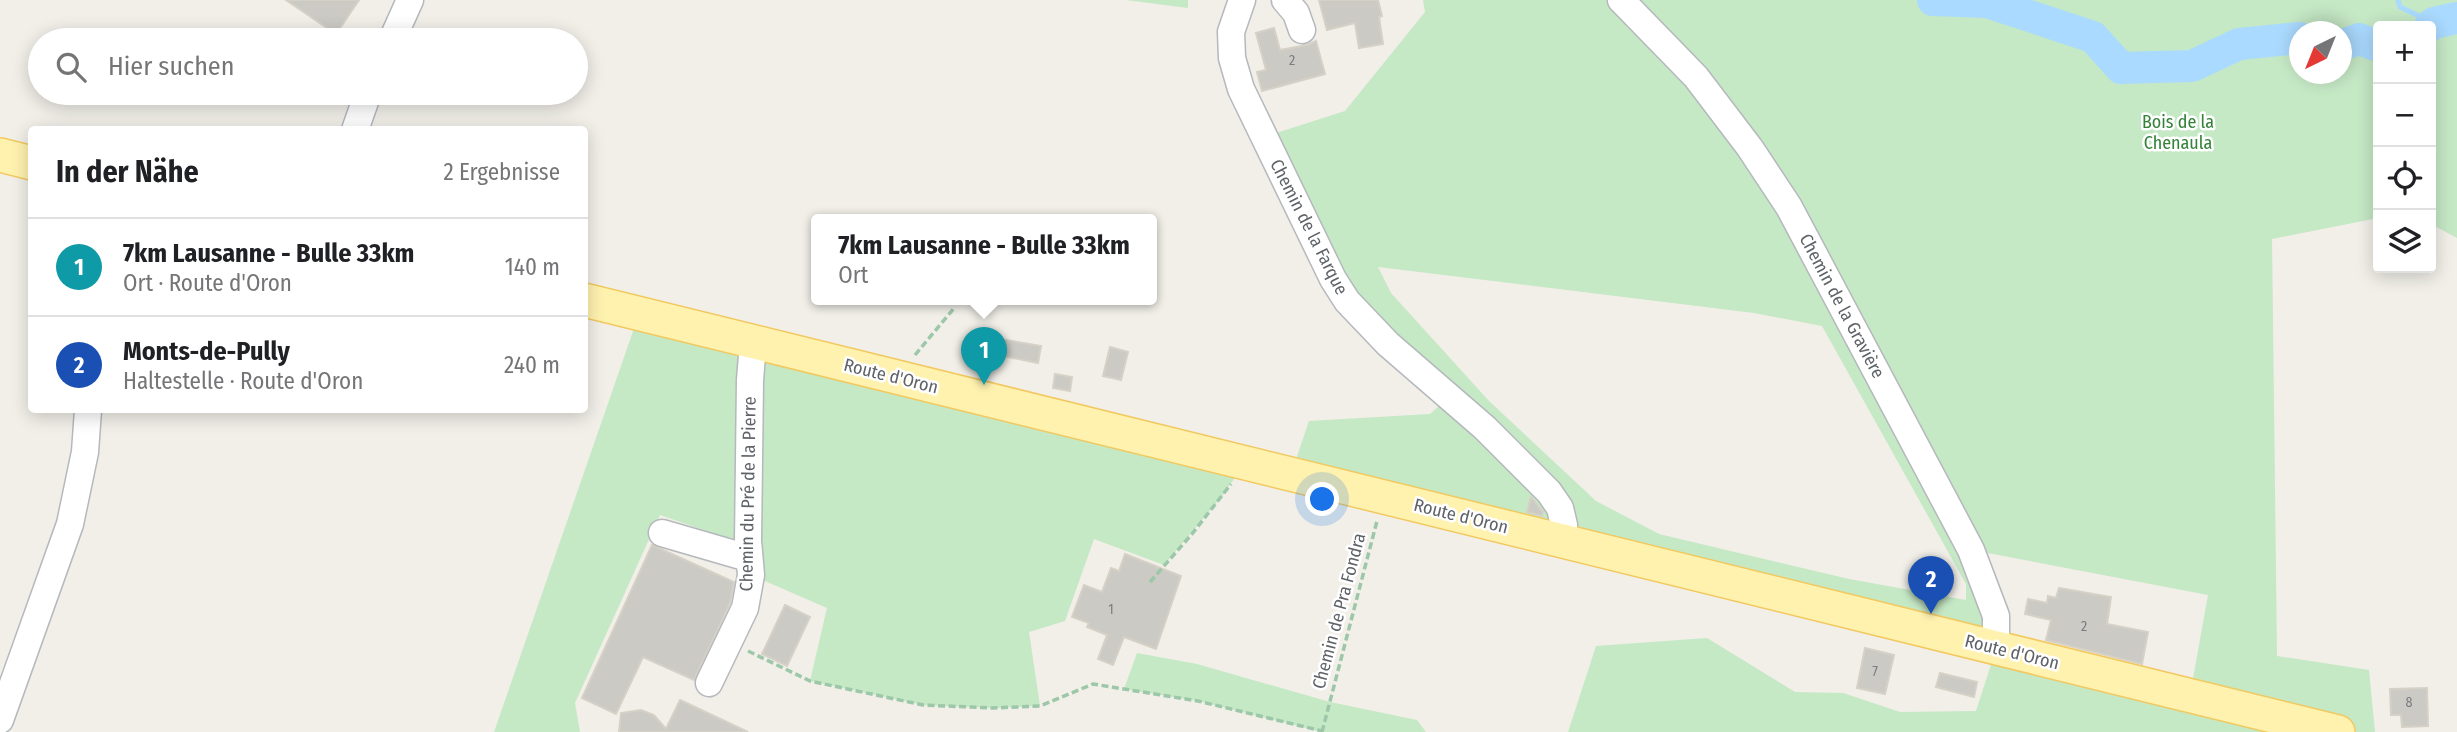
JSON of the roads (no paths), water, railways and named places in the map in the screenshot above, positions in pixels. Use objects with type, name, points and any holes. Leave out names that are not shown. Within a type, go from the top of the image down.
[{"type":"main road","points":[[0,155],[28,162]]},
{"type":"main road","name":"Route d'Oron","points":[[588,301],[2338,732]]},
{"type":"street","points":[[397,28],[410,0]]},
{"type":"street","name":"Chemin de la Farque","points":[[1242,0],[1231,32],[1232,58],[1241,89],[1333,279],[1347,301],[1388,344],[1485,428],[1549,492],[1560,508],[1564,525],[1563,541]]},
{"type":"street","points":[[1285,0],[1296,13],[1302,30]]},
{"type":"street","name":"Chemin de la Gravière","points":[[1621,0],[1696,77],[1750,148],[1789,208],[1971,550],[1996,616],[1996,649]]},
{"type":"street","points":[[356,126],[364,105]]},
{"type":"street","name":"Chemin du Pré de la Pierre","points":[[709,683],[745,608],[751,575],[748,558],[750,380],[753,343]]},
{"type":"street","points":[[0,720],[70,524],[85,452],[88,413]]},
{"type":"street","points":[[663,533],[748,558]]},
{"type":"waterway","points":[[1933,0],[1987,2],[2093,37],[2121,68],[2192,66],[2239,44],[2289,39]]},
{"type":"waterway","points":[[2398,0],[2400,7],[2430,21]]},
{"type":"waterway","points":[[2436,23],[2457,18]]},
{"type":"waterway","points":[[2352,41],[2359,39],[2373,44]]},
{"type":"place","name":"7km Lausanne - Bulle 33km","points":[[984,385]]},
{"type":"place","name":"Monts-de-Pully","points":[[1931,614]]},
{"type":"park label","name":"Bois de la Chenaula","points":[[2178,132]]}]
